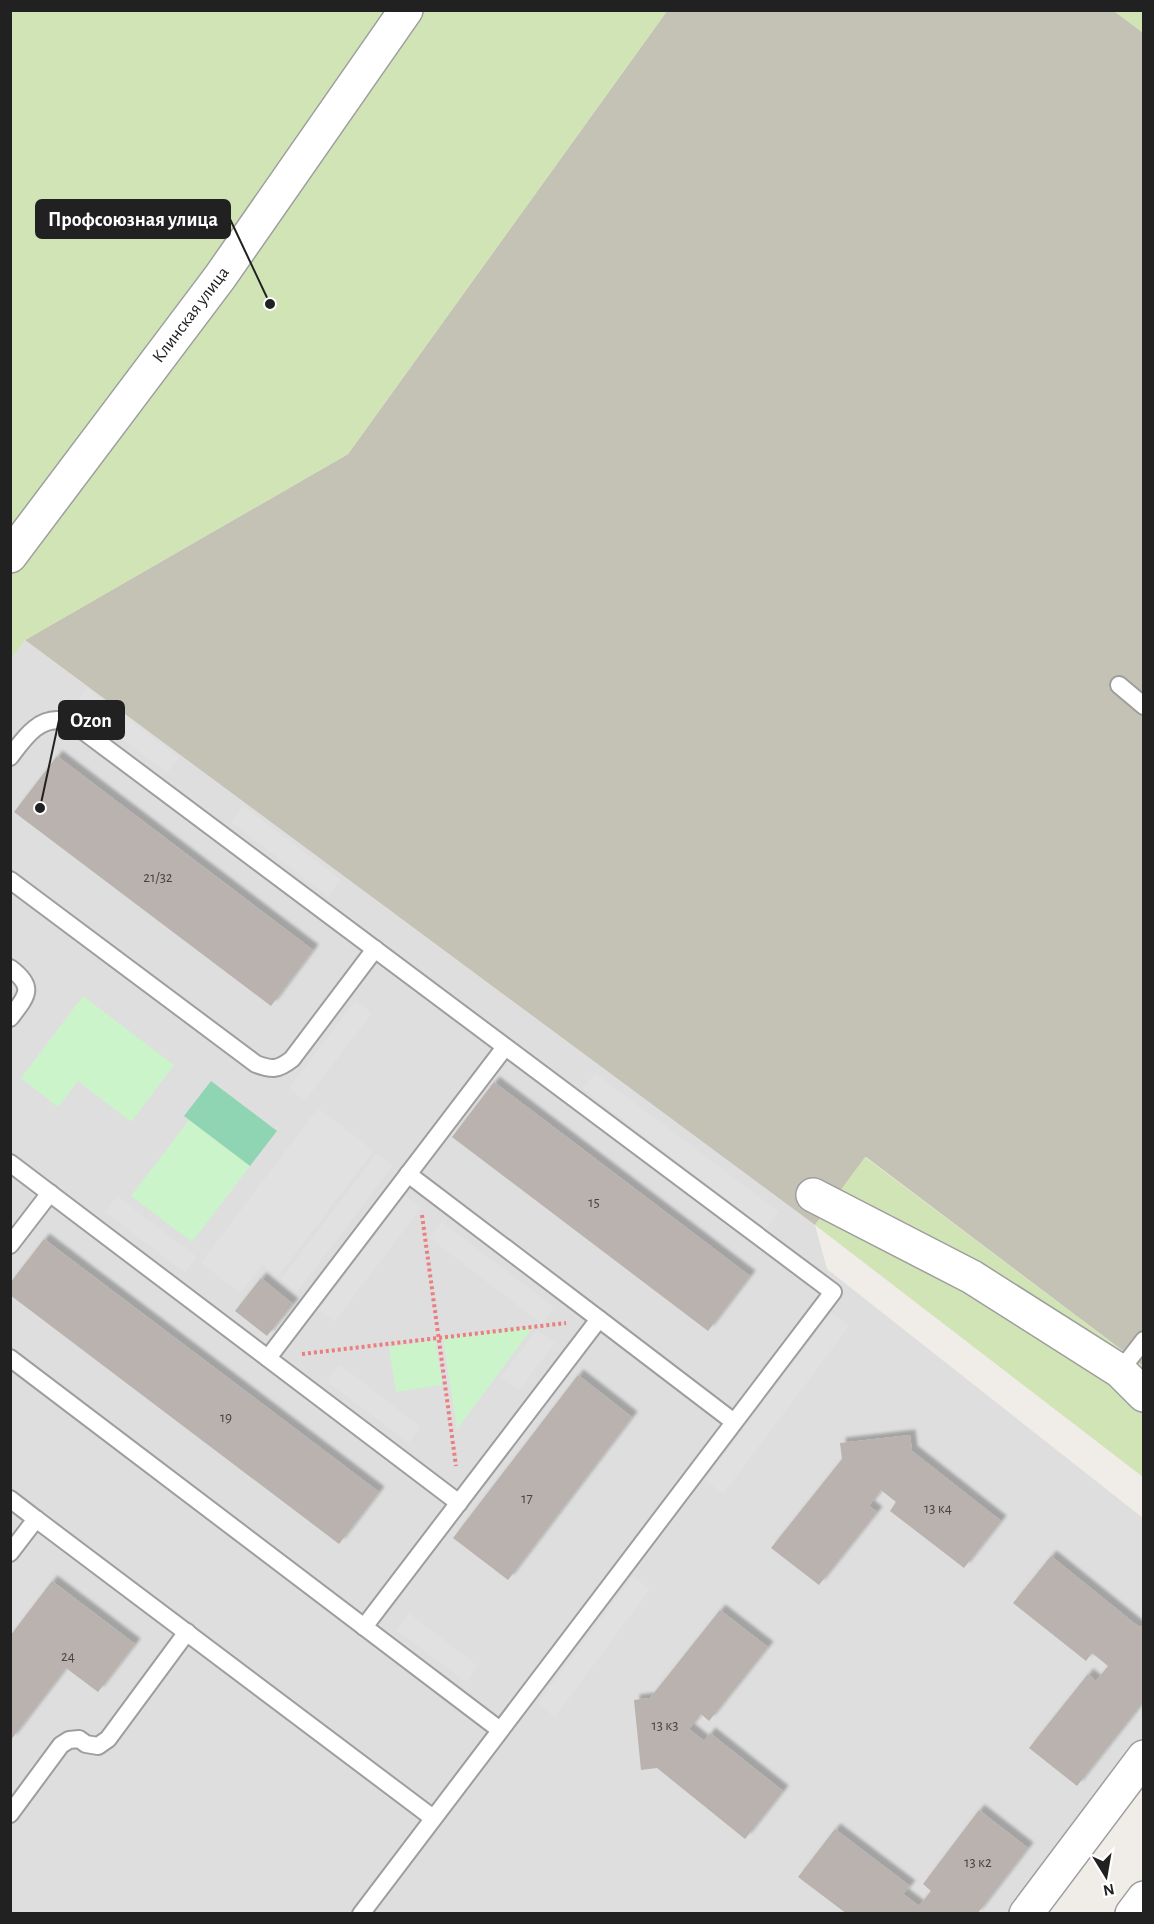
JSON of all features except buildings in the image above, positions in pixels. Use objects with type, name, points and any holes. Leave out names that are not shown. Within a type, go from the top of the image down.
[{"type":"street","name":"Клинская улица","points":[[10,556],[220,277],[406,10]]},
{"type":"street","points":[[813,1195],[972,1276],[1120,1371],[1143,1395]]},
{"type":"street","points":[[1026,1914],[1143,1757]]},
{"type":"street","points":[[1132,1914],[1143,1898]]},
{"type":"lane","points":[[1119,685],[1143,706]]},
{"type":"lane","points":[[10,757],[28,734],[44,722],[63,720],[78,727],[833,1292],[361,1914]]},
{"type":"lane","points":[[10,880],[256,1064],[268,1069],[282,1067],[292,1059],[375,949]]},
{"type":"lane","points":[[10,968],[26,983],[27,992],[24,1001],[10,1018]]},
{"type":"lane","points":[[268,1358],[413,1178],[505,1047]]},
{"type":"lane","points":[[10,1163],[460,1502]]},
{"type":"lane","points":[[413,1178],[734,1422]]},
{"type":"lane","points":[[10,1245],[50,1193]]},
{"type":"lane","points":[[364,1627],[599,1319]]},
{"type":"lane","points":[[1120,1371],[1143,1340]]},
{"type":"lane","points":[[10,1358],[500,1730]]},
{"type":"lane","points":[[10,1499],[433,1818]]},
{"type":"lane","points":[[10,1553],[36,1519]]},
{"type":"lane","points":[[10,1814],[62,1745],[69,1740],[80,1739],[86,1744],[98,1746],[108,1739],[186,1632]]},
{"type":"path","points":[[413,1178],[439,1338],[460,1502]]},
{"type":"path","points":[[268,1358],[599,1319]]},
{"type":"shaded area","points":[[667,11],[1114,11],[1144,33],[1143,1366],[866,1157],[815,1225],[25,640],[348,454]]},
{"type":"shaded area","points":[[25,640],[815,1225],[827,1269],[1143,1518],[1143,1776],[1040,1913],[11,1913],[10,659]]},
{"type":"shaded area","points":[[87,688],[179,757],[167,773],[75,703]]},
{"type":"shaded area","points":[[243,806],[341,880],[328,896],[231,822]]},
{"type":"shaded area","points":[[355,1001],[372,1013],[305,1101],[289,1088]]},
{"type":"shaded area","points":[[595,1073],[779,1212],[766,1229],[583,1089]]},
{"type":"shaded area","points":[[318,1108],[374,1151],[278,1276],[262,1265],[240,1293],[201,1263]]},
{"type":"shaded area","points":[[376,1154],[393,1166],[297,1292],[281,1279]]},
{"type":"shaded area","points":[[117,1196],[197,1257],[185,1273],[105,1212]]},
{"type":"shaded area","points":[[405,1196],[421,1208],[334,1322],[318,1310]]},
{"type":"shaded area","points":[[442,1222],[554,1307],[542,1324],[430,1238]]},
{"type":"shaded area","points":[[831,1313],[849,1326],[723,1494],[705,1480]]},
{"type":"shaded area","points":[[537,1330],[555,1343],[519,1390],[501,1377]]},
{"type":"shaded area","points":[[339,1364],[421,1427],[409,1443],[326,1381]]},
{"type":"shaded area","points":[[633,1576],[650,1589],[555,1717],[537,1704]]},
{"type":"shaded area","points":[[409,1613],[478,1666],[466,1682],[396,1630]]},
{"type":"green space","points":[[11,11],[667,11],[348,454],[25,640],[11,659]]},
{"type":"green space","points":[[1114,11],[1143,11],[1143,33]]},
{"type":"green space","points":[[83,996],[174,1065],[131,1122],[78,1081],[58,1107],[21,1078]]},
{"type":"green space","points":[[211,1081],[277,1131],[250,1166],[184,1116]]},
{"type":"green space","points":[[189,1120],[250,1166],[192,1242],[131,1196]]},
{"type":"green space","points":[[865,1157],[1143,1366],[1143,1477],[815,1225]]},
{"type":"green space","points":[[533,1327],[457,1429],[443,1338]]},
{"type":"green space","points":[[435,1340],[442,1385],[396,1392],[389,1347]]},
{"type":"place","name":"Профсоюзная улица","points":[[270,304]]},
{"type":"place","name":"Ozon","points":[[40,808]]}]
